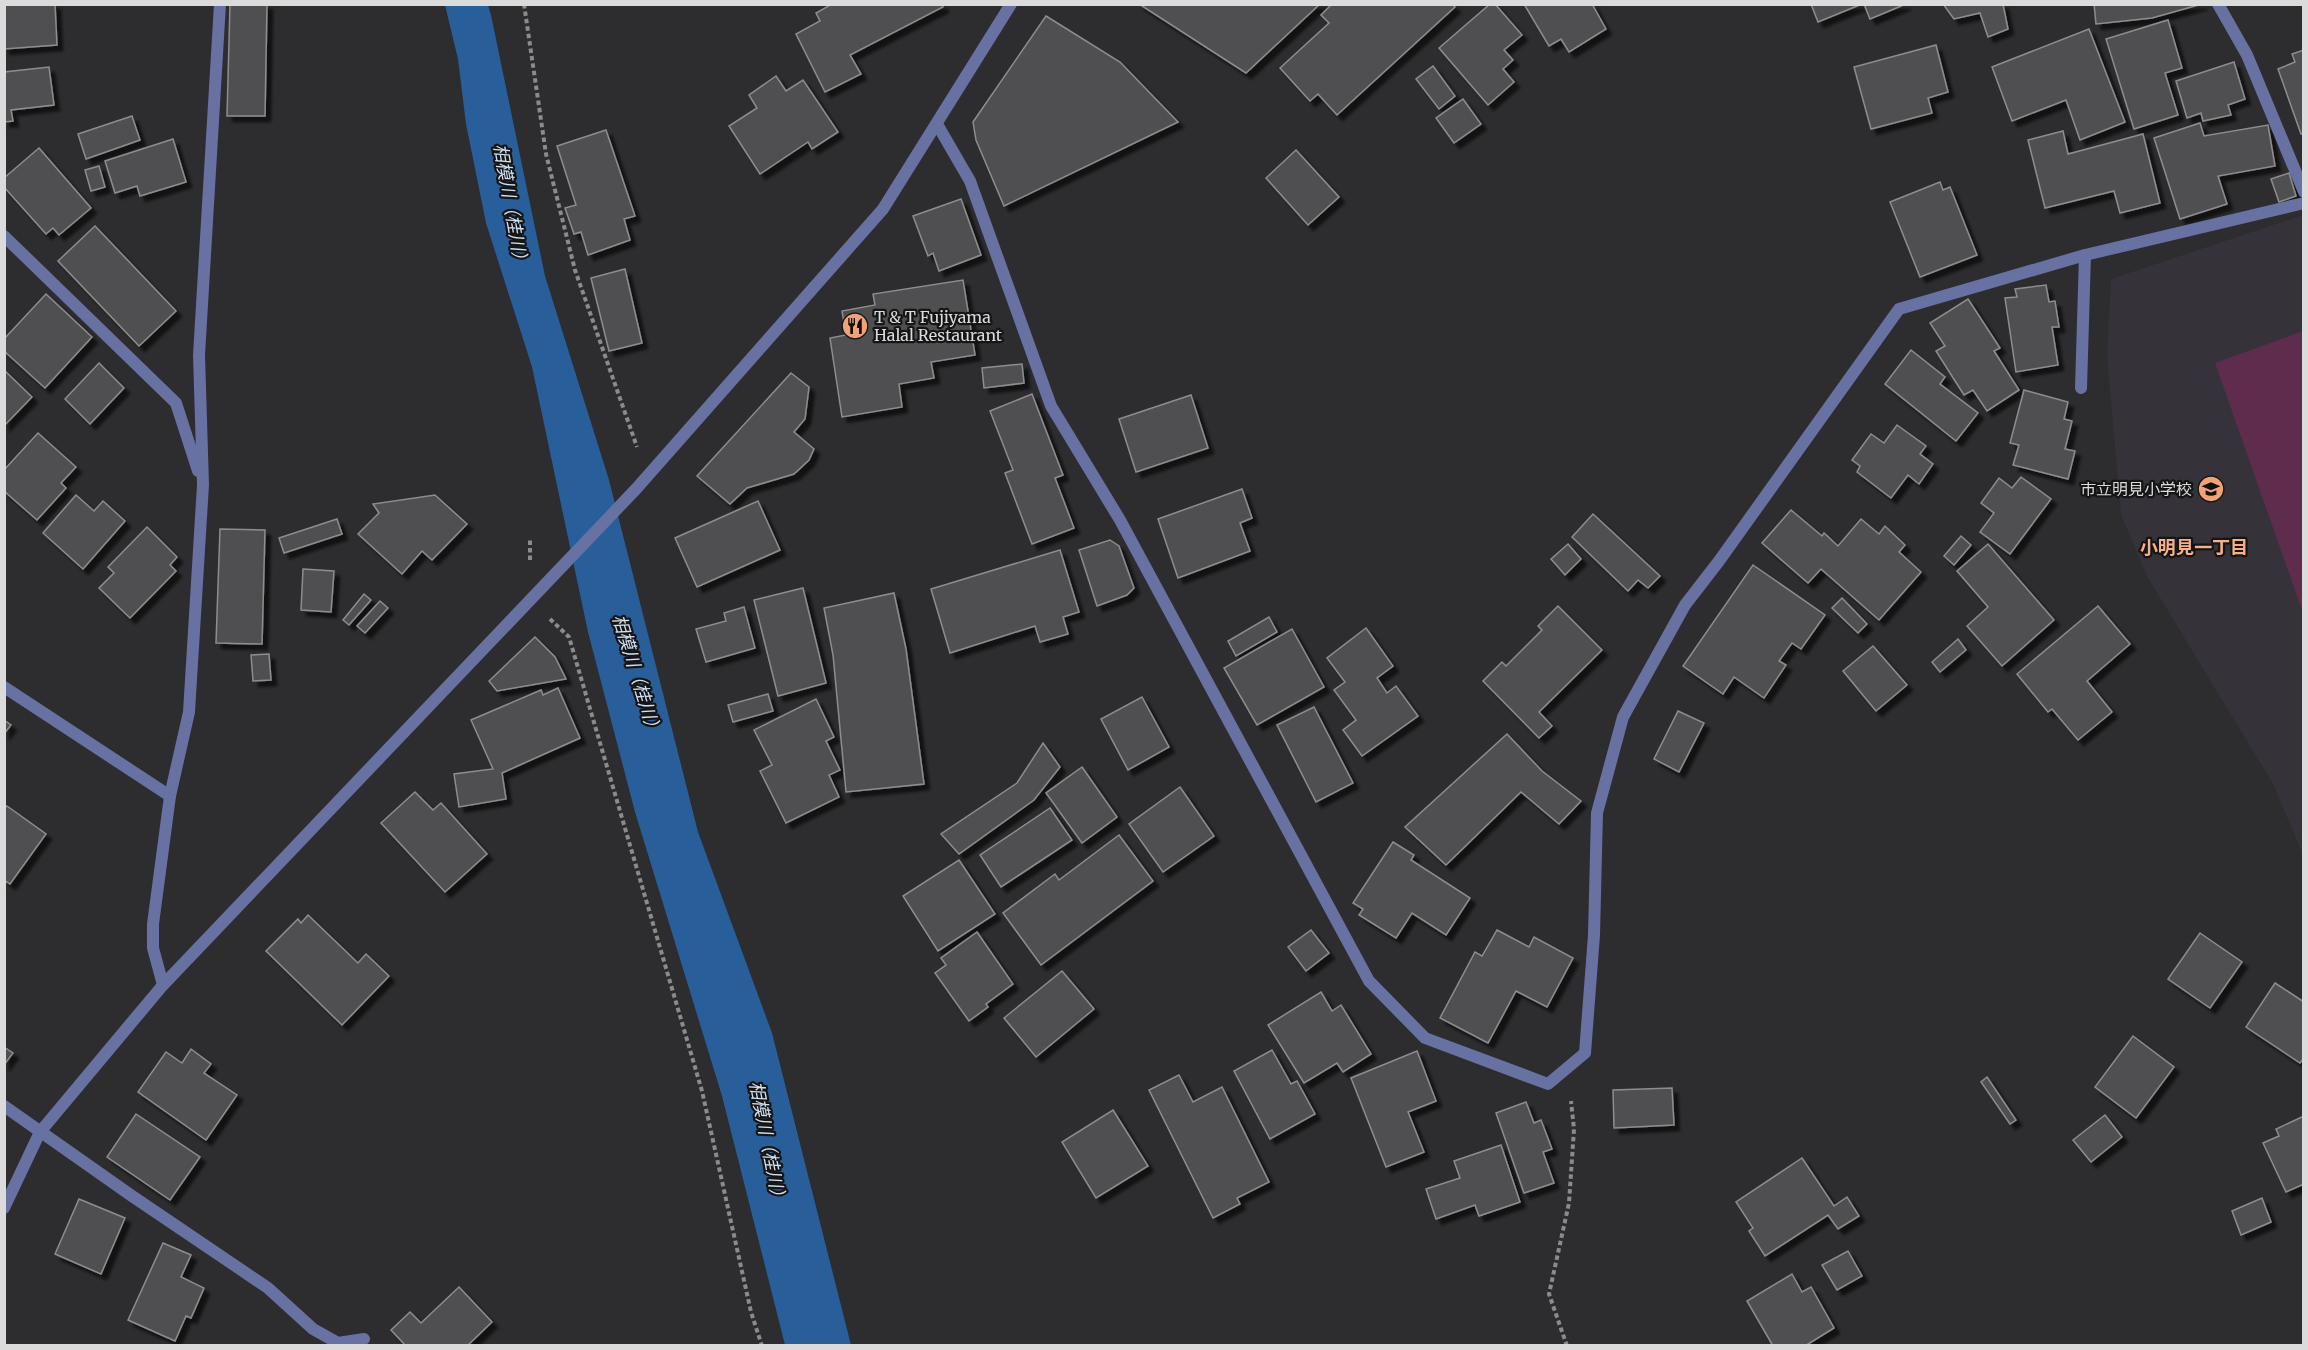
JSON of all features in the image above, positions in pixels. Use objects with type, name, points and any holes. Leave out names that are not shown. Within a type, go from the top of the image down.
[{"type":"street","points":[[163,985],[153,948],[153,924],[170,796],[189,712],[203,485],[199,355],[220,4]]},
{"type":"street","points":[[4,1209],[40,1132],[163,985],[636,489],[883,209],[1011,4]]},
{"type":"street","points":[[2218,4],[2247,55],[2304,192]]},
{"type":"street","points":[[937,124],[970,181],[1051,406],[1120,520],[1369,981],[1425,1038],[1548,1084],[1585,1053],[1594,935],[1597,813],[1623,717],[1685,605],[1899,309],[2085,255],[2304,203]]},
{"type":"street","points":[[4,236],[176,403],[203,485]]},
{"type":"street","points":[[2081,388],[2085,255]]},
{"type":"street","points":[[4,687],[170,796]]},
{"type":"street","points":[[4,1106],[268,1287],[313,1329],[338,1343],[364,1339]]},
{"type":"path","points":[[524,4],[546,154],[575,270],[632,434],[649,474]]},
{"type":"path","points":[[530,540],[530,600],[569,637],[702,1091],[751,1312],[762,1346]]},
{"type":"path","points":[[1567,1068],[1574,1129],[1569,1203],[1549,1294],[1567,1346]]},
{"type":"shaded area","name":"市立明見小学校","points":[[2303,215],[2303,855],[2273,784],[2148,578],[2121,515],[2107,355],[2111,279]]},
{"type":"shaded area","points":[[2304,331],[2303,613],[2215,363]]},
{"type":"water","name":"相模川（桂川）","points":[[445,5],[488,5],[545,276],[609,480],[698,832],[772,1033],[851,1345],[785,1345],[722,1096],[635,812],[588,632],[532,367],[486,223],[466,124],[458,59]]},
{"type":"building","points":[[4,4],[55,4],[57,45],[4,49]]},
{"type":"building","points":[[230,4],[267,4],[265,116],[227,116]]},
{"type":"building","points":[[832,4],[942,4],[943,7],[850,55],[861,74],[825,92],[796,34],[820,21],[816,13]]},
{"type":"building","points":[[1139,4],[1320,4],[1246,73]]},
{"type":"building","points":[[1332,4],[1452,4],[1455,7],[1337,115],[1318,94],[1310,101],[1280,68],[1329,23],[1321,15]]},
{"type":"building","points":[[1490,4],[1495,4],[1522,35],[1504,50],[1513,60],[1503,69],[1514,82],[1488,105],[1439,48]]},
{"type":"building","points":[[1524,4],[1592,4],[1606,29],[1569,52],[1561,39],[1549,46]]},
{"type":"building","points":[[1811,4],[1862,4],[1818,22]]},
{"type":"building","points":[[1864,4],[1906,4],[1870,19]]},
{"type":"building","points":[[1943,4],[2003,4],[2008,29],[1988,37],[1980,13],[1954,19]]},
{"type":"building","points":[[2094,4],[2202,4],[2152,18],[2096,24]]},
{"type":"building","points":[[1046,16],[1120,62],[1178,122],[1004,206],[976,140],[973,122]]},
{"type":"building","points":[[2168,20],[2182,68],[2165,73],[2178,115],[2134,129],[2106,39]]},
{"type":"building","points":[[2089,29],[2125,122],[2080,140],[2066,100],[2012,121],[1992,67]]},
{"type":"building","points":[[1936,45],[1948,92],[1928,98],[1932,113],[1871,129],[1854,67]]},
{"type":"building","points":[[2304,50],[2304,133],[2301,134],[2278,69],[2295,62],[2292,54]]},
{"type":"building","points":[[2234,62],[2245,99],[2228,105],[2231,115],[2203,121],[2201,113],[2187,118],[2176,81]]},
{"type":"building","points":[[1433,66],[1455,96],[1439,109],[1416,79]]},
{"type":"building","points":[[49,67],[54,105],[11,110],[13,121],[4,122],[4,72]]},
{"type":"building","points":[[776,76],[786,91],[803,80],[838,132],[812,149],[808,142],[760,174],[729,126],[757,108],[749,95]]},
{"type":"building","points":[[1463,99],[1481,124],[1454,143],[1436,118]]},
{"type":"building","points":[[132,116],[140,140],[86,159],[78,134]]},
{"type":"building","points":[[2200,123],[2204,136],[2268,125],[2275,166],[2218,176],[2227,204],[2180,219],[2154,138]]},
{"type":"building","points":[[606,130],[635,216],[624,219],[630,240],[588,255],[581,232],[574,234],[565,208],[576,205],[557,146]]},
{"type":"building","points":[[2063,131],[2068,154],[2143,134],[2160,203],[2120,213],[2114,191],[2045,208],[2028,140]]},
{"type":"building","points":[[173,139],[186,182],[140,196],[137,186],[115,193],[105,161]]},
{"type":"building","points":[[39,148],[91,208],[59,235],[53,228],[46,234],[4,187],[4,178]]},
{"type":"building","points":[[1296,150],[1339,197],[1308,225],[1266,178]]},
{"type":"building","points":[[99,166],[105,187],[91,191],[85,170]]},
{"type":"building","points":[[2289,173],[2296,196],[2279,202],[2271,179]]},
{"type":"building","points":[[1940,182],[1943,190],[1950,187],[1977,255],[1920,277],[1890,202]]},
{"type":"building","points":[[961,199],[981,255],[939,271],[933,253],[928,256],[913,216]]},
{"type":"building","points":[[95,226],[176,311],[139,346],[58,261]]},
{"type":"building","points":[[625,269],[642,343],[609,351],[591,278]]},
{"type":"building","points":[[963,280],[975,355],[931,362],[934,378],[899,384],[902,407],[842,417],[830,338],[846,335],[842,311],[875,305],[873,294]]},
{"type":"building","points":[[2046,285],[2049,302],[2055,301],[2059,327],[2052,327],[2058,365],[2016,372],[2005,298],[2017,297],[2015,289]]},
{"type":"building","points":[[46,294],[92,337],[45,388],[4,351],[4,339]]},
{"type":"building","points":[[1968,299],[2000,348],[1994,351],[2019,390],[1987,411],[1973,390],[1964,395],[1936,351],[1945,346],[1930,323]]},
{"type":"building","points":[[1911,350],[1945,377],[1940,384],[1978,413],[1956,441],[1885,384]]},
{"type":"building","points":[[99,363],[124,388],[90,424],[65,399]]},
{"type":"building","points":[[1022,364],[1024,383],[984,388],[982,368]]},
{"type":"building","points":[[4,370],[32,397],[4,426]]},
{"type":"building","points":[[791,373],[809,387],[805,419],[794,432],[814,449],[809,460],[794,474],[747,488],[730,504],[697,476]]},
{"type":"building","points":[[2024,390],[2068,402],[2064,419],[2072,421],[2065,449],[2075,451],[2068,479],[2013,465],[2019,445],[2010,443]]},
{"type":"building","points":[[1032,394],[1063,475],[1055,478],[1074,528],[1032,544],[1005,473],[1013,470],[990,411]]},
{"type":"building","points":[[1191,395],[1208,448],[1136,472],[1119,419]]},
{"type":"building","points":[[1897,425],[1926,446],[1920,454],[1933,464],[1919,484],[1908,475],[1891,498],[1857,472],[1860,466],[1852,460],[1871,434],[1884,443]]},
{"type":"building","points":[[38,433],[76,467],[61,483],[66,488],[37,520],[4,491],[4,470]]},
{"type":"building","points":[[2021,477],[2051,499],[2010,554],[1980,532],[1994,513],[1981,503],[1999,478],[2012,488]]},
{"type":"building","points":[[1242,489],[1252,518],[1240,523],[1250,551],[1178,578],[1158,519]]},
{"type":"building","points":[[76,495],[94,511],[103,501],[125,521],[83,569],[43,533]]},
{"type":"building","points":[[435,495],[467,524],[432,560],[422,551],[402,574],[358,534],[379,513],[373,504]]},
{"type":"building","points":[[758,501],[780,550],[697,587],[675,538]]},
{"type":"building","points":[[1791,510],[1822,536],[1824,533],[1838,546],[1861,519],[1879,534],[1885,526],[1905,545],[1899,552],[1921,572],[1879,620],[1821,569],[1808,583],[1762,543]]},
{"type":"building","points":[[1593,514],[1660,576],[1648,588],[1638,580],[1628,591],[1572,537]]},
{"type":"building","points":[[337,519],[342,534],[284,553],[279,538]]},
{"type":"building","points":[[147,527],[177,557],[170,565],[176,571],[130,618],[99,588],[114,573],[108,567]]},
{"type":"building","points":[[220,529],[265,530],[262,644],[216,643]]},
{"type":"building","points":[[1961,536],[1971,545],[1954,565],[1944,556]]},
{"type":"building","points":[[1110,540],[1119,546],[1134,588],[1127,595],[1097,606],[1079,550]]},
{"type":"building","points":[[1568,544],[1581,559],[1565,575],[1551,559]]},
{"type":"building","points":[[1988,544],[2054,620],[2002,666],[1967,626],[1988,607],[1957,571]]},
{"type":"building","points":[[1060,550],[1079,612],[1063,617],[1068,634],[1040,642],[1035,626],[950,653],[931,589]]},
{"type":"building","points":[[1753,565],[1825,615],[1801,649],[1792,643],[1779,661],[1786,665],[1764,698],[1734,677],[1723,694],[1683,666]]},
{"type":"building","points":[[303,569],[334,571],[331,612],[301,610]]},
{"type":"building","points":[[803,588],[826,683],[778,696],[754,600]]},
{"type":"building","points":[[894,593],[906,649],[924,784],[846,792],[833,655],[824,608]]},
{"type":"building","points":[[364,594],[371,600],[349,625],[343,620]]},
{"type":"building","points":[[1842,598],[1867,624],[1858,633],[1832,608]]},
{"type":"building","points":[[380,601],[388,608],[365,633],[357,626]]},
{"type":"building","points":[[1558,606],[1602,650],[1539,712],[1552,726],[1539,738],[1483,681],[1502,662],[1506,666],[1542,630],[1538,626]]},
{"type":"building","points":[[2098,606],[2130,644],[2087,681],[2112,712],[2078,740],[2052,709],[2048,712],[2017,674]]},
{"type":"building","points":[[744,607],[755,648],[706,662],[696,629],[726,621],[724,613]]},
{"type":"building","points":[[1269,617],[1277,632],[1236,656],[1228,641]]},
{"type":"building","points":[[1366,628],[1393,666],[1377,678],[1387,693],[1396,686],[1418,716],[1362,756],[1343,730],[1356,720],[1334,690],[1345,682],[1327,658]]},
{"type":"building","points":[[1292,629],[1324,687],[1257,725],[1224,668]]},
{"type":"building","points":[[535,637],[555,657],[566,679],[497,691],[489,681]]},
{"type":"building","points":[[1958,639],[1966,650],[1940,672],[1932,662]]},
{"type":"building","points":[[1873,646],[1907,685],[1876,711],[1843,671]]},
{"type":"building","points":[[269,654],[271,680],[253,681],[251,655]]},
{"type":"building","points":[[558,688],[580,738],[502,773],[506,799],[459,807],[454,774],[493,769],[471,720],[541,690],[543,695]]},
{"type":"building","points":[[768,694],[773,711],[733,722],[728,705]]},
{"type":"building","points":[[1142,697],[1169,747],[1128,770],[1101,719]]},
{"type":"building","points":[[816,699],[834,737],[826,741],[840,770],[829,775],[839,797],[786,823],[760,771],[772,765],[754,730]]},
{"type":"building","points":[[1314,707],[1353,783],[1316,802],[1277,725]]},
{"type":"building","points":[[1678,711],[1704,723],[1679,772],[1654,759]]},
{"type":"building","points":[[4,720],[11,725],[4,734]]},
{"type":"building","points":[[1507,734],[1542,771],[1581,801],[1559,824],[1521,792],[1446,865],[1405,827]]},
{"type":"building","points":[[1043,743],[1060,767],[1034,800],[959,854],[941,834],[1017,783]]},
{"type":"building","points":[[1082,767],[1117,817],[1082,843],[1046,793]]},
{"type":"building","points":[[1180,787],[1214,836],[1163,872],[1129,824]]},
{"type":"building","points":[[415,792],[433,810],[441,803],[487,854],[445,892],[381,823]]},
{"type":"building","points":[[7,806],[46,834],[10,884],[4,880],[4,809]]},
{"type":"building","points":[[1050,808],[1072,840],[1001,887],[980,855]]},
{"type":"building","points":[[1119,835],[1153,881],[1041,965],[1003,913],[1055,874],[1059,880]]},
{"type":"building","points":[[1393,842],[1414,855],[1411,860],[1470,898],[1446,935],[1412,913],[1396,938],[1359,915],[1363,909],[1353,903]]},
{"type":"building","points":[[959,860],[995,914],[938,951],[903,896]]},
{"type":"building","points":[[308,915],[358,963],[366,954],[389,976],[342,1025],[266,951],[298,919],[301,923]]},
{"type":"building","points":[[1311,930],[1329,953],[1306,971],[1288,947]]},
{"type":"building","points":[[1497,930],[1529,947],[1534,937],[1573,958],[1547,1007],[1516,991],[1488,1043],[1440,1018],[1475,952],[1482,956]]},
{"type":"building","points":[[977,932],[1013,984],[986,1004],[988,1007],[969,1021],[935,973],[946,965],[941,958]]},
{"type":"building","points":[[2200,933],[2242,962],[2210,1008],[2168,979]]},
{"type":"building","points":[[1062,971],[1094,1009],[1036,1057],[1004,1018]]},
{"type":"building","points":[[2275,983],[2304,1002],[2304,1058],[2300,1063],[2246,1027]]},
{"type":"building","points":[[1321,992],[1332,1011],[1341,1005],[1371,1054],[1343,1072],[1337,1063],[1304,1083],[1268,1025]]},
{"type":"building","points":[[2133,1036],[2174,1067],[2136,1118],[2095,1087]]},
{"type":"building","points":[[4,1047],[13,1053],[4,1065]]},
{"type":"building","points":[[191,1049],[211,1064],[204,1073],[237,1095],[206,1140],[138,1092],[166,1052],[182,1063]]},
{"type":"building","points":[[1272,1050],[1291,1084],[1297,1081],[1315,1114],[1270,1139],[1234,1071]]},
{"type":"building","points":[[1417,1051],[1436,1101],[1408,1112],[1424,1152],[1386,1167],[1351,1078]]},
{"type":"building","points":[[1179,1075],[1193,1102],[1222,1087],[1269,1182],[1237,1198],[1240,1204],[1213,1218],[1149,1090]]},
{"type":"building","points":[[1987,1077],[2016,1120],[2010,1124],[1981,1082]]},
{"type":"building","points":[[1672,1088],[1674,1125],[1614,1128],[1613,1090]]},
{"type":"building","points":[[1526,1102],[1534,1123],[1541,1120],[1552,1149],[1543,1152],[1554,1183],[1524,1193],[1496,1113]]},
{"type":"building","points":[[1113,1110],[1148,1166],[1096,1198],[1062,1142]]},
{"type":"building","points":[[136,1114],[200,1157],[170,1200],[107,1157]]},
{"type":"building","points":[[2105,1115],[2122,1137],[2091,1162],[2073,1140]]},
{"type":"building","points":[[2304,1116],[2304,1184],[2286,1192],[2263,1143],[2279,1136],[2276,1129]]},
{"type":"building","points":[[1501,1145],[1520,1202],[1479,1216],[1475,1205],[1436,1219],[1426,1189],[1460,1178],[1454,1161]]},
{"type":"building","points":[[1802,1158],[1834,1206],[1847,1197],[1859,1216],[1838,1229],[1828,1215],[1765,1256],[1749,1231],[1753,1228],[1736,1202]]},
{"type":"building","points":[[2262,1198],[2271,1222],[2241,1235],[2232,1211]]},
{"type":"building","points":[[79,1199],[125,1218],[101,1274],[55,1254]]},
{"type":"building","points":[[163,1243],[191,1255],[181,1277],[204,1288],[191,1318],[186,1316],[175,1341],[128,1320]]},
{"type":"building","points":[[1848,1251],[1862,1276],[1837,1290],[1822,1265]]},
{"type":"building","points":[[1792,1274],[1802,1292],[1811,1287],[1834,1328],[1805,1346],[1773,1346],[1747,1301]]},
{"type":"building","points":[[459,1287],[492,1322],[467,1346],[406,1346],[391,1330],[410,1312],[421,1323]]},
{"type":"place","name":"T & T Fujiyama Halal Restaurant","points":[[855,326]]},
{"type":"place","name":"市立明見小学校","points":[[2211,489]]},
{"type":"district","name":"小明見一丁目","points":[[2194,547]]}]
